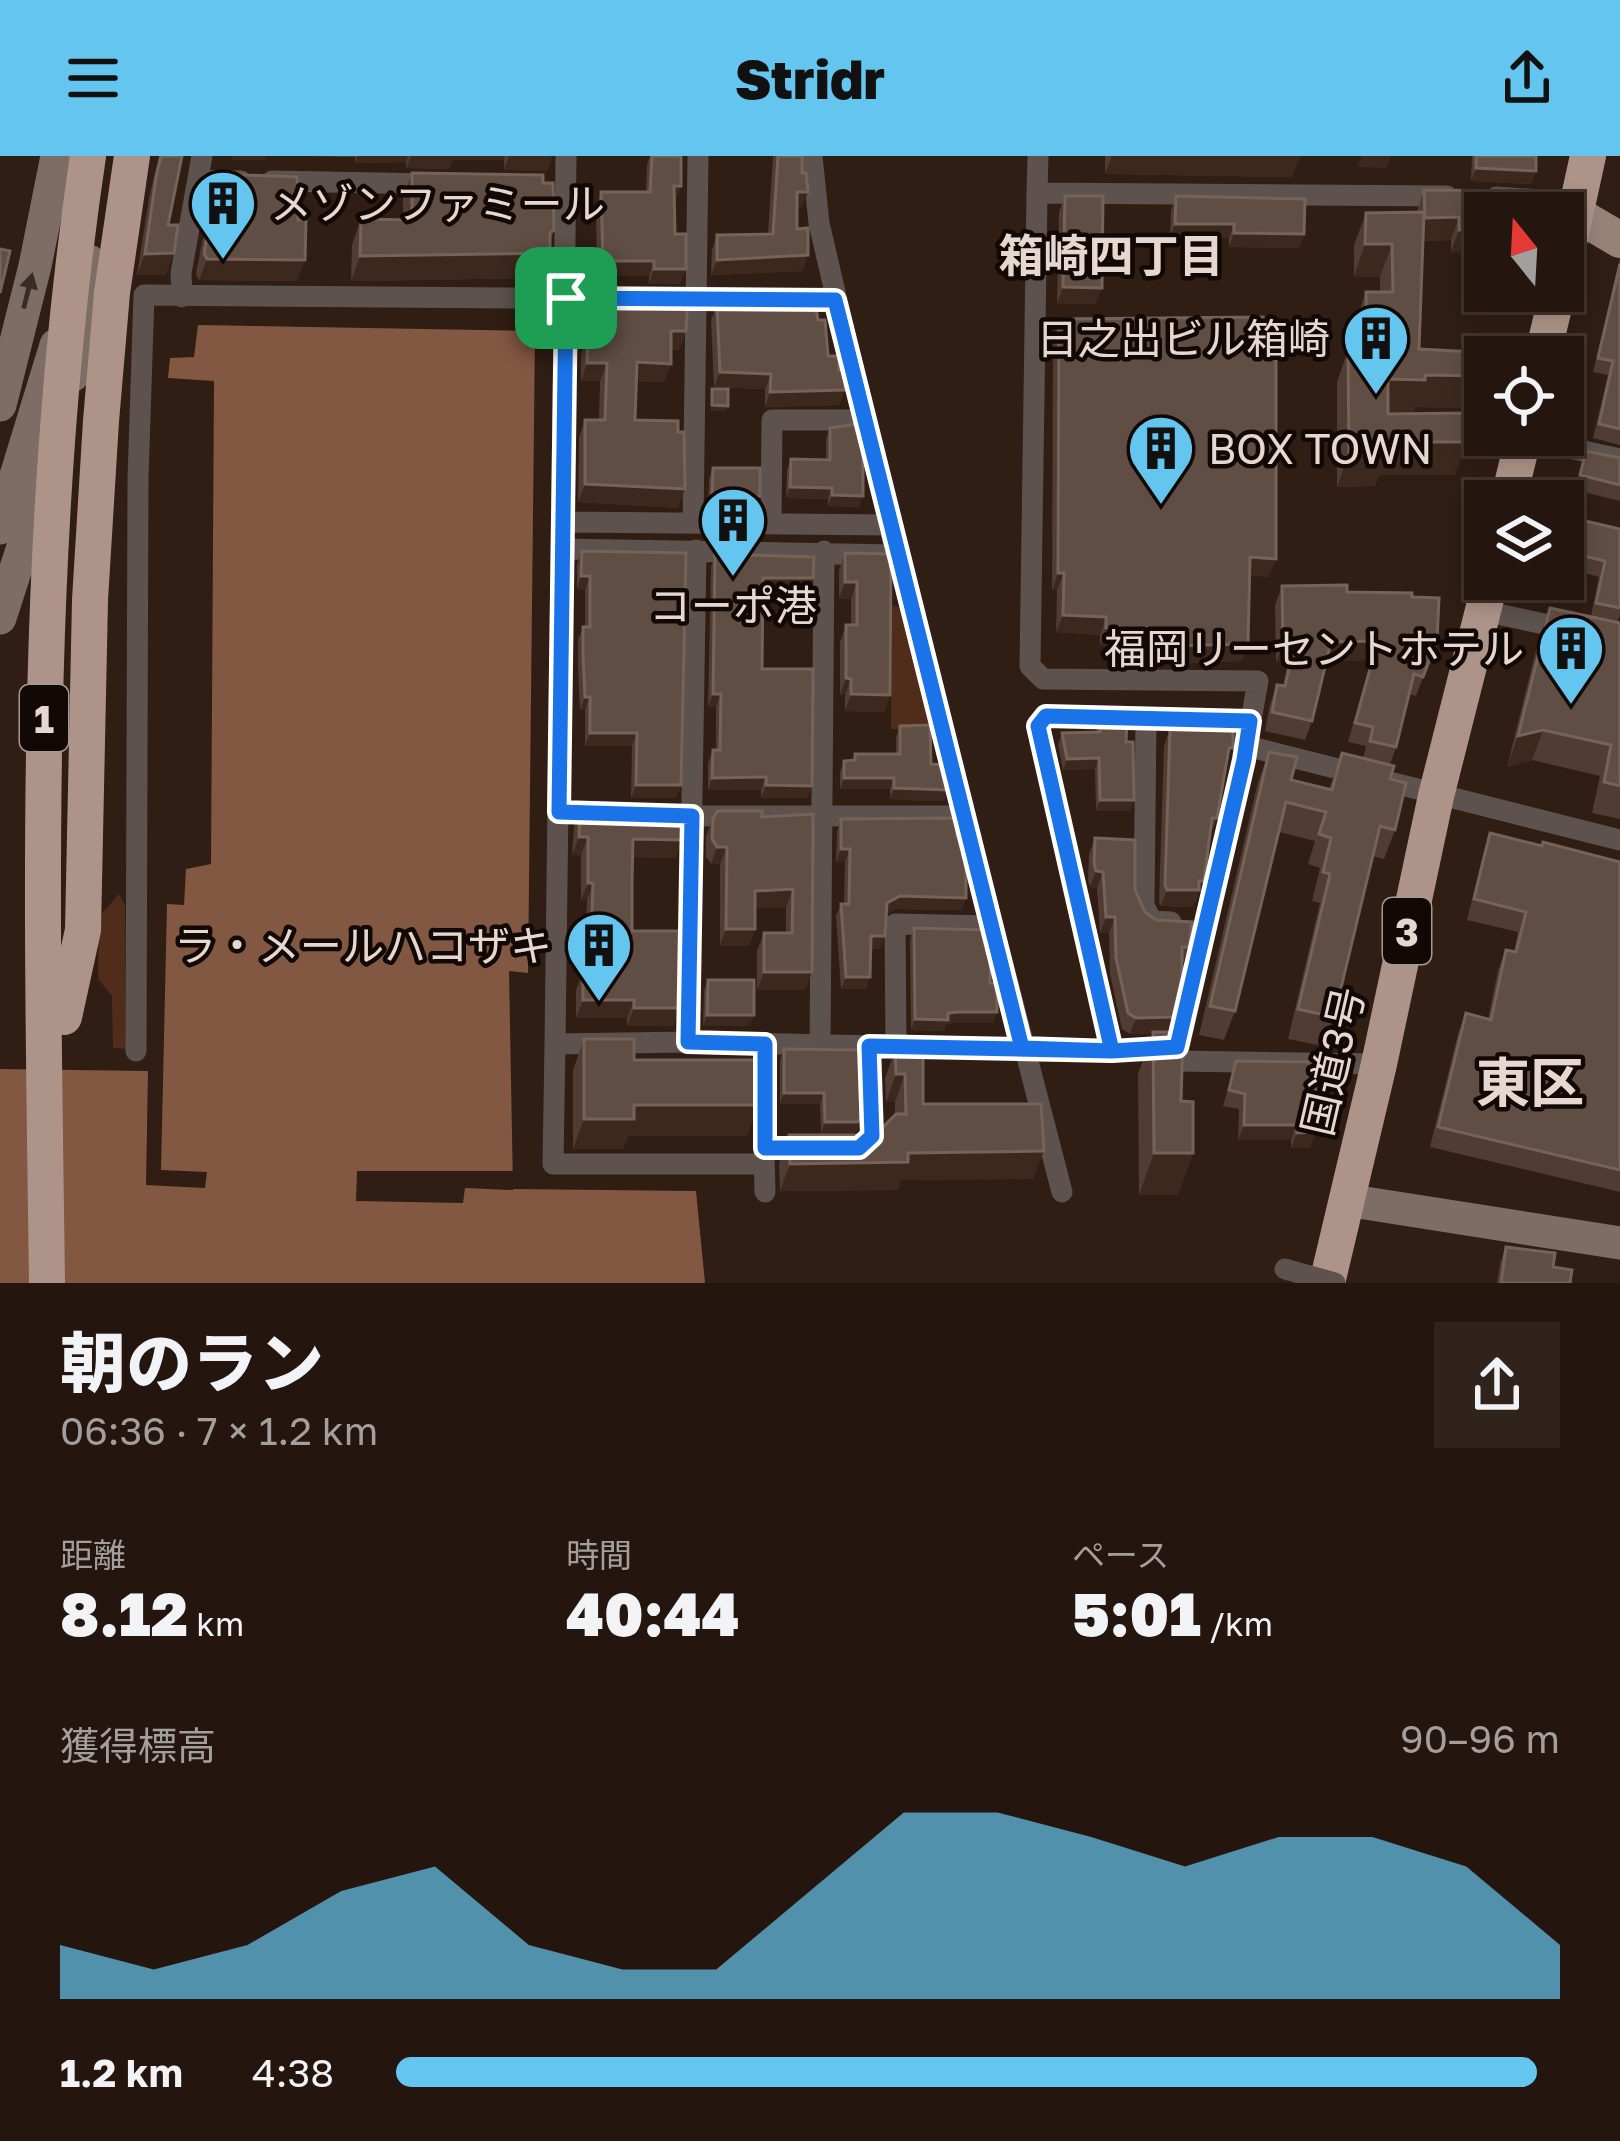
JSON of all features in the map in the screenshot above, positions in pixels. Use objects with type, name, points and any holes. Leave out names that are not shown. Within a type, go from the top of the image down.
[{"type":"highway","name":"1","points":[[47,1283],[45,634],[60,371],[88,156]]},
{"type":"highway","name":"1","points":[[63,1283],[65,687],[74,418],[104,156]]},
{"type":"highway","points":[[64,1017],[83,930],[90,600],[100,421],[132,156]]},
{"type":"highway","points":[[1581,192],[1588,156]]},
{"type":"highway","name":"国道3号","points":[[1331,1283],[1436,796],[1486,600]]},
{"type":"main road","points":[[1584,219],[1620,240]]},
{"type":"street","points":[[0,404],[35,266],[56,156]]},
{"type":"street","points":[[0,618],[43,488],[87,325],[88,272],[104,156]]},
{"type":"street","points":[[182,297],[202,156]]},
{"type":"street","points":[[566,156],[554,186],[566,298],[562,549],[570,812],[554,1044],[553,1164],[859,1148],[872,1136],[869,1046]]},
{"type":"street","points":[[693,523],[698,156]]},
{"type":"street","points":[[812,156],[819,223],[835,300],[889,525],[1062,1192]]},
{"type":"street","points":[[1037,156],[1030,666],[1043,680],[1258,681],[1176,1061],[1379,1064]]},
{"type":"street","points":[[198,180],[451,184]]},
{"type":"street","points":[[1037,193],[1464,196]]},
{"type":"street","points":[[0,528],[62,326],[88,272]]},
{"type":"street","points":[[136,1051],[143,295],[835,300]]},
{"type":"street","points":[[771,524],[772,420],[864,420]]},
{"type":"street","points":[[1584,450],[1620,459]]},
{"type":"street","points":[[562,522],[889,525]]},
{"type":"street","points":[[562,549],[897,555]]},
{"type":"street","points":[[688,1042],[696,550]]},
{"type":"street","points":[[820,1045],[824,551]]},
{"type":"street","points":[[1502,600],[1620,640]]},
{"type":"street","points":[[1112,1051],[1038,726],[1046,716],[1250,721]]},
{"type":"street","points":[[1146,720],[1144,906],[1152,921],[1206,924]]},
{"type":"street","points":[[1247,746],[1620,839]]},
{"type":"street","points":[[648,814],[964,816]]},
{"type":"street","points":[[896,1045],[895,924],[992,926]]},
{"type":"street","points":[[554,1044],[688,1042],[1112,1051],[1177,1047]]},
{"type":"street","points":[[765,1044],[765,1192]]},
{"type":"street","points":[[1346,1200],[1620,1243]]},
{"type":"street","points":[[1285,1269],[1331,1283]]},
{"type":"shaded area","points":[[198,325],[535,331],[528,973],[509,971],[513,1189],[696,1191],[705,1283],[0,1283],[0,1069],[148,1071],[146,1185],[205,1188],[207,1172],[161,1170],[167,904],[184,905],[186,869],[211,864],[214,381],[168,378],[170,358],[194,357]]},
{"type":"shaded area","points":[[892,605],[902,608],[933,731],[891,729]]},
{"type":"shaded area","points":[[119,894],[125,905],[126,1049],[113,1048],[112,996],[98,979],[99,917]]},
{"type":"pier","points":[[357,1171],[513,1171],[513,1190],[465,1188],[463,1203],[356,1201]]},
{"type":"building","points":[[161,156],[182,156],[168,225],[178,225],[174,253],[145,254],[156,177]]},
{"type":"building","points":[[652,156],[681,156],[681,186],[674,186],[675,234],[686,234],[686,269],[654,269],[654,261],[603,261],[601,192],[650,192]]},
{"type":"building","points":[[778,156],[802,156],[808,192],[797,192],[797,229],[808,228],[808,255],[717,260],[717,235],[773,234]]},
{"type":"building","points":[[1476,156],[1536,156],[1536,171],[1476,168]]},
{"type":"building","points":[[412,173],[543,175],[543,183],[553,183],[550,253],[360,256],[361,219],[412,220]]},
{"type":"building","points":[[218,174],[297,177],[298,220],[306,220],[305,260],[207,259],[204,253],[210,221],[215,221]]},
{"type":"building","points":[[1424,190],[1521,191],[1464,192],[1464,230],[1459,230],[1459,217],[1425,218]]},
{"type":"building","points":[[1065,196],[1103,196],[1102,288],[1063,287]]},
{"type":"building","points":[[1176,196],[1305,199],[1304,234],[1234,233],[1234,224],[1175,224]]},
{"type":"building","points":[[1424,212],[1419,349],[1464,352],[1464,376],[1388,379],[1388,414],[1464,413],[1464,442],[1387,442],[1387,454],[1349,454],[1348,350],[1367,349],[1366,292],[1393,292],[1392,244],[1365,244],[1366,213]]},
{"type":"building","points":[[0,249],[10,251],[0,293]]},
{"type":"building","points":[[1620,264],[1620,429],[1599,424],[1613,361],[1598,358]]},
{"type":"building","points":[[600,295],[688,295],[686,331],[671,331],[671,364],[637,362],[635,420],[678,421],[678,432],[684,432],[685,489],[585,484],[585,420],[605,420],[607,363],[587,363],[588,336],[599,336]]},
{"type":"building","points":[[717,305],[816,309],[818,320],[825,320],[828,356],[839,356],[839,370],[845,370],[845,390],[770,392],[771,374],[720,372]]},
{"type":"building","name":"BOX TOWN","points":[[1263,317],[1263,328],[1276,328],[1276,559],[1250,557],[1248,644],[1130,647],[1131,628],[1106,628],[1106,617],[1063,615],[1064,573],[1058,573],[1059,319]]},
{"type":"building","points":[[712,389],[728,389],[728,406],[712,405]]},
{"type":"building","points":[[857,424],[863,452],[863,496],[832,495],[832,488],[790,487],[791,459],[830,460],[830,428]]},
{"type":"building","points":[[1586,451],[1620,458],[1620,485],[1580,475]]},
{"type":"building","points":[[713,468],[760,468],[760,496],[712,495]]},
{"type":"building","points":[[1584,521],[1620,529],[1620,608],[1596,603],[1605,561],[1584,556]]},
{"type":"building","points":[[582,551],[686,553],[681,785],[636,785],[637,733],[590,733],[583,627],[590,627],[590,576],[581,576]]},
{"type":"building","points":[[845,553],[891,554],[890,695],[851,694],[851,679],[846,678],[846,625],[857,625],[857,582],[845,582]]},
{"type":"building","points":[[715,554],[814,557],[813,578],[763,578],[762,669],[813,669],[812,786],[766,785],[766,777],[712,778],[713,750],[720,750],[721,694],[713,694]]},
{"type":"building","points":[[1347,585],[1347,592],[1439,598],[1437,641],[1423,677],[1414,674],[1396,747],[1370,741],[1373,727],[1355,723],[1378,641],[1331,642],[1312,721],[1272,712],[1277,685],[1285,686],[1295,642],[1283,643],[1282,586]]},
{"type":"building","name":"福岡リーセントホテル","points":[[1550,608],[1620,623],[1620,786],[1604,782],[1611,745],[1543,730],[1518,736]]},
{"type":"building","points":[[1233,720],[1233,748],[1229,748],[1217,818],[1212,818],[1204,881],[1199,881],[1199,890],[1167,890],[1170,729],[1182,729],[1181,721]]},
{"type":"building","points":[[1100,721],[1127,722],[1126,742],[1133,742],[1134,800],[1100,800],[1099,758],[1067,759],[1062,733],[1100,732]]},
{"type":"building","points":[[930,725],[931,764],[943,765],[948,790],[894,788],[894,778],[844,778],[844,761],[855,760],[855,754],[900,754],[900,726]]},
{"type":"building","points":[[1269,752],[1297,757],[1291,780],[1332,790],[1342,753],[1394,766],[1390,779],[1406,783],[1395,830],[1380,826],[1334,1017],[1298,1009],[1330,874],[1323,872],[1331,838],[1319,834],[1326,812],[1286,802],[1235,1011],[1210,1006]]},
{"type":"building","points":[[580,809],[683,810],[682,840],[633,839],[632,882],[632,931],[681,931],[680,1008],[634,1008],[634,1000],[583,1000],[583,972],[590,972],[593,883],[588,883],[588,837],[579,837]]},
{"type":"building","points":[[718,811],[762,811],[762,817],[813,814],[812,972],[764,972],[764,933],[792,933],[793,889],[755,891],[755,929],[726,929],[727,847],[717,847],[712,839]]},
{"type":"building","points":[[957,818],[957,836],[962,836],[966,853],[966,898],[900,896],[887,903],[885,936],[871,936],[870,977],[846,977],[841,904],[849,904],[850,849],[841,849],[841,819]]},
{"type":"building","points":[[1490,833],[1620,862],[1620,1170],[1438,1127],[1466,1013],[1491,1020],[1506,950],[1516,952],[1526,912],[1474,899]]},
{"type":"building","points":[[1095,838],[1135,840],[1135,890],[1145,912],[1156,920],[1192,922],[1189,947],[1182,947],[1173,1017],[1136,1018],[1128,1013],[1116,958],[1115,917],[1106,917],[1103,872],[1096,871],[1094,864]]},
{"type":"building","points":[[914,928],[985,930],[991,953],[990,983],[997,983],[997,1012],[948,1013],[948,1020],[915,1019]]},
{"type":"building","points":[[708,980],[754,980],[754,1015],[707,1015]]},
{"type":"building","points":[[1153,1032],[1183,1032],[1181,1101],[1193,1102],[1193,1153],[1154,1153]]},
{"type":"building","points":[[584,1039],[634,1039],[634,1060],[759,1060],[758,1105],[634,1105],[634,1119],[584,1119]]},
{"type":"building","points":[[784,1049],[859,1050],[861,1119],[825,1122],[824,1093],[784,1093]]},
{"type":"building","points":[[895,1050],[923,1050],[923,1104],[1041,1104],[1044,1151],[908,1153],[908,1162],[790,1164],[789,1135],[869,1135],[896,1114],[906,1114],[905,1074],[896,1074]]},
{"type":"building","points":[[1236,1061],[1315,1062],[1316,1132],[1297,1133],[1296,1125],[1244,1125],[1245,1094],[1229,1090]]},
{"type":"building","points":[[1506,1247],[1555,1253],[1553,1267],[1572,1270],[1570,1283],[1501,1283]]},
{"type":"place","name":"メゾンファミール","points":[[223,262]]},
{"type":"place","name":"日之出ビル箱崎","points":[[1376,397]]},
{"type":"place","name":"BOX TOWN","points":[[1161,507]]},
{"type":"place","name":"コーポ港","points":[[733,579]]},
{"type":"place","name":"福岡リーセントホテル","points":[[1571,707]]},
{"type":"place","name":"ラ・メールハコザキ","points":[[599,1004]]},
{"type":"district","name":"箱崎四丁目","points":[[1111,255]]},
{"type":"district","name":"東区","points":[[1530,1081]]},
{"type":"route","points":[[566,298],[559,812],[692,816],[688,1042],[765,1044],[765,1148],[859,1148],[872,1136],[869,1046],[1112,1051],[1177,1047],[1250,721],[1046,716],[1038,726],[1112,1051],[1022,1048],[835,300],[566,298]]}]
